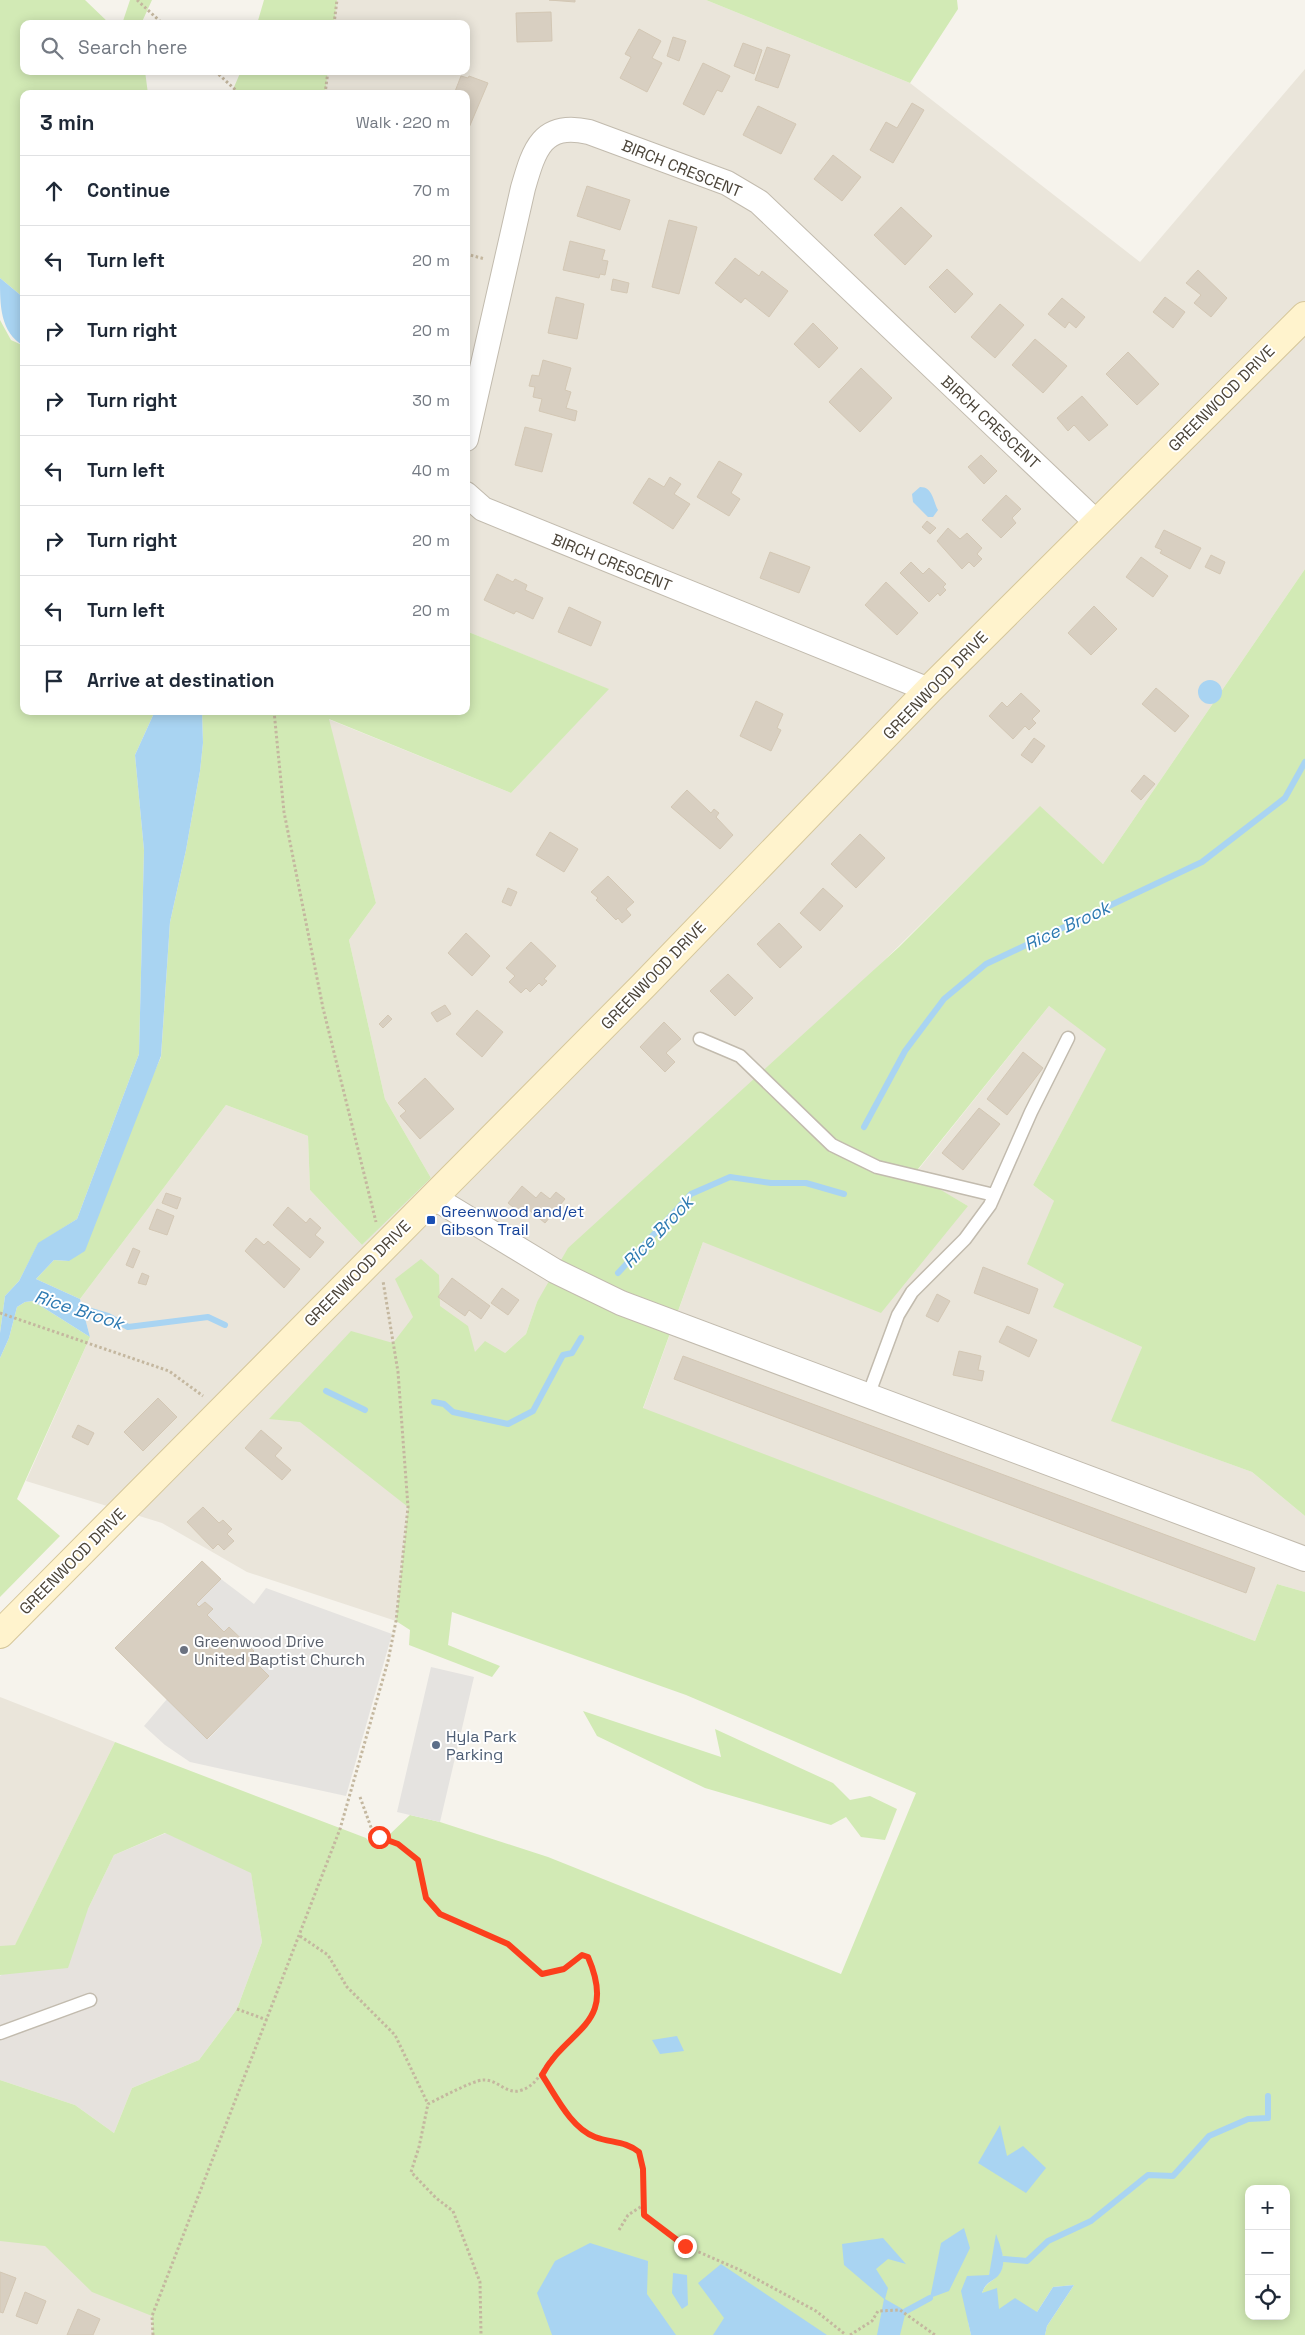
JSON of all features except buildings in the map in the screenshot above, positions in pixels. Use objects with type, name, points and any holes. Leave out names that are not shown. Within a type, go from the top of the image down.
[{"type":"main road","name":"GREENWOOD DRIVE","points":[[0,1634],[643,986],[929,690],[1305,316]]},
{"type":"street","name":"BIRCH CRESCENT","points":[[470,421],[522,188],[533,155],[543,139],[557,130],[573,128],[589,132],[727,183],[759,202],[1096,522]]},
{"type":"street","name":"BIRCH CRESCENT","points":[[470,498],[483,509],[929,690]]},
{"type":"street","points":[[433,1197],[555,1271],[621,1303],[1305,1559]]},
{"type":"lane","points":[[868,1396],[898,1315],[912,1292],[965,1239],[990,1205],[1031,1112],[1068,1038]]},
{"type":"lane","points":[[700,1039],[740,1056],[832,1145],[876,1167],[994,1196]]},
{"type":"lane","points":[[0,2032],[90,2000]]},
{"type":"path","points":[[137,0],[159,20]]},
{"type":"path","points":[[334,20],[337,0]]},
{"type":"path","points":[[219,75],[236,90]]},
{"type":"path","points":[[325,90],[327,75]]},
{"type":"path","points":[[274,715],[284,812],[324,1008],[378,1230]]},
{"type":"path","points":[[153,2335],[152,2316],[340,1829],[388,1661],[404,1552],[408,1507],[398,1372],[383,1277]]},
{"type":"path","points":[[0,1313],[168,1371],[189,1384],[220,1412]]},
{"type":"path","points":[[360,1797],[372,1830]]},
{"type":"path","points":[[379,1837],[398,1844],[418,1860],[426,1898],[440,1914],[508,1944],[542,1974],[564,1969],[582,1955],[588,1957],[595,1973],[596,2007],[583,2030],[550,2060],[542,2075],[523,2090],[508,2091],[498,2084],[483,2079],[428,2104]]},
{"type":"path","points":[[300,1936],[328,1955],[347,1987],[395,2035],[428,2104],[419,2147],[411,2172],[436,2198],[453,2211],[480,2282],[481,2335]]},
{"type":"path","points":[[237,2009],[267,2020]]},
{"type":"path","points":[[542,2075],[570,2116],[585,2132],[596,2137],[630,2144],[639,2152],[643,2169],[642,2206],[644,2215],[685,2246],[738,2269],[816,2311],[846,2335]]},
{"type":"path","points":[[619,2230],[628,2215],[642,2206]]},
{"type":"path","points":[[850,2335],[872,2321],[878,2311],[900,2310],[935,2335]]},
{"type":"shaded area","points":[[337,0],[706,0],[910,83],[1140,262],[1305,69],[1305,569],[1103,864],[1040,807],[537,1302],[526,1334],[505,1353],[408,1507],[396,1621],[247,1572],[162,1523],[26,1481],[90,1337],[80,1299],[226,1105],[308,1136],[310,1190],[362,1245],[431,1178],[385,1099],[349,940],[376,903],[328,719],[511,793],[608,689],[470,633],[470,90],[326,90],[327,75],[470,75],[470,20],[334,20]]},
{"type":"shaded area","points":[[1049,1006],[1107,1048],[1033,1185],[1054,1201],[1064,1284],[1054,1307],[1142,1347],[1112,1421],[1252,1472],[1305,1516],[1305,1592],[1277,1584],[1255,1641],[643,1409],[703,1242],[968,1206],[914,1175]]},
{"type":"shaded area","points":[[221,1579],[254,1604],[266,1588],[392,1634],[346,1796],[190,1762],[165,1745],[144,1726],[167,1699],[208,1739],[269,1676],[249,1656],[254,1651],[229,1627],[224,1632],[207,1615],[212,1609],[205,1602],[199,1607],[196,1604]]},
{"type":"shaded area","name":"Hyla Park Parking","points":[[431,1667],[474,1677],[440,1822],[397,1812]]},
{"type":"shaded area","points":[[0,1697],[115,1742],[0,1976]]},
{"type":"shaded area","points":[[166,1833],[251,1872],[262,1942],[237,2009],[199,2060],[132,2088],[114,2133],[75,2105],[0,2080],[0,1976],[88,1909],[114,1855]]},
{"type":"shaded area","points":[[0,2199],[152,2316],[153,2335],[0,2335]]},
{"type":"green space","points":[[0,0],[85,0],[106,20],[20,20],[20,75],[146,75],[147,90],[20,90],[20,295],[0,278]]},
{"type":"green space","points":[[130,0],[152,0],[143,20],[123,20]]},
{"type":"green space","points":[[264,0],[337,0],[334,20],[258,20]]},
{"type":"green space","points":[[706,0],[957,0],[958,9],[910,83]]},
{"type":"green space","points":[[239,75],[327,75],[326,90],[233,90]]},
{"type":"green space","points":[[0,320],[11,340],[20,344],[20,715],[153,715],[135,755],[144,850],[139,1054],[77,1219],[38,1244],[19,1281],[5,1296],[0,1333]]},
{"type":"green space","points":[[1305,569],[1305,1516],[1252,1472],[1111,1421],[1142,1347],[1053,1307],[1064,1284],[1027,1264],[1054,1201],[1033,1185],[1106,1049],[1049,1006],[914,1174],[968,1206],[881,1313],[703,1242],[643,1408],[1255,1641],[1277,1584],[1305,1592],[1305,2335],[1045,2335],[1047,2326],[1074,2285],[1053,2287],[1037,2312],[999,2310],[982,2293],[1001,2271],[1002,2253],[997,2240],[989,2276],[968,2321],[971,2335],[153,2335],[152,2316],[92,2292],[45,2246],[0,2241],[0,2080],[75,2105],[114,2133],[132,2088],[199,2060],[237,2009],[262,1942],[251,1873],[165,1833],[114,1855],[88,1909],[68,1968],[0,1975],[0,1946],[15,1945],[115,1742],[366,1838],[374,1848],[381,1842],[384,1833],[389,1835],[410,1815],[440,1822],[548,1857],[841,1974],[916,1793],[686,1695],[452,1612],[448,1645],[500,1666],[492,1677],[409,1645],[410,1630],[396,1621],[408,1507],[300,1422],[269,1419],[351,1331],[393,1343],[413,1317],[395,1279],[421,1259],[439,1275],[440,1306],[468,1326],[475,1352],[485,1341],[505,1353],[526,1334],[537,1302],[568,1248],[899,947],[1040,806],[1103,864]]},
{"type":"green space","points":[[470,633],[609,689],[511,793],[329,719],[376,903],[349,940],[385,1099],[431,1178],[362,1245],[310,1190],[308,1136],[226,1105],[80,1299],[36,1279],[54,1260],[69,1261],[161,1057],[170,922],[186,850],[203,743],[202,715],[470,715]]},
{"type":"green space","points":[[33,1301],[90,1337],[17,1499],[60,1536],[0,1597],[0,1358],[9,1338],[17,1307],[25,1302]]},
{"type":"green space","points":[[583,1711],[721,1757],[715,1729],[833,1783],[850,1800],[870,1796],[897,1809],[885,1840],[861,1837],[846,1817],[831,1825],[705,1788],[597,1736]]},
{"type":"water","points":[[0,278],[20,295],[20,343],[6,326],[0,298]]},
{"type":"water","points":[[920,487],[928,489],[932,495],[938,510],[933,517],[928,517],[913,502],[912,494]]},
{"type":"water","points":[[1210,680],[1218,684],[1222,692],[1218,700],[1210,704],[1202,700],[1198,692],[1202,684]]},
{"type":"water","points":[[153,715],[202,715],[203,743],[200,771],[186,850],[170,922],[161,1056],[85,1251],[69,1261],[54,1260],[36,1279],[80,1299],[90,1337],[33,1301],[25,1302],[17,1307],[9,1338],[0,1358],[0,1333],[5,1296],[19,1281],[38,1243],[77,1219],[139,1054],[144,850],[135,755]]},
{"type":"water","points":[[677,2036],[684,2051],[660,2054],[652,2040]]},
{"type":"water","points":[[1000,2125],[1007,2156],[1023,2146],[1046,2168],[1026,2193],[978,2163]]},
{"type":"water","points":[[964,2228],[970,2248],[949,2291],[930,2298],[941,2243]]},
{"type":"water","points":[[996,2234],[1003,2255],[1003,2266],[998,2276],[987,2285],[982,2293],[997,2288],[999,2309],[1015,2298],[1037,2312],[1053,2287],[1074,2285],[1047,2326],[1045,2335],[971,2335],[961,2291],[967,2276],[989,2275]]},
{"type":"water","points":[[883,2238],[906,2264],[888,2259],[876,2269],[888,2288],[885,2299],[906,2311],[900,2335],[877,2335],[884,2299],[844,2265],[842,2244]]},
{"type":"water","points":[[590,2243],[648,2261],[647,2294],[676,2335],[552,2335],[537,2293],[555,2261]]},
{"type":"water","points":[[721,2264],[827,2335],[713,2335],[724,2318],[698,2283]]},
{"type":"water","points":[[673,2273],[687,2275],[688,2305],[682,2309],[672,2293]]},
{"type":"waterway","name":"Rice Brook","points":[[864,1127],[905,1051],[944,999],[986,964],[1202,862],[1285,798],[1305,762]]},
{"type":"waterway","name":"Rice Brook","points":[[618,1273],[691,1194],[730,1177],[771,1183],[806,1183],[844,1194]]},
{"type":"waterway","name":"Rice Brook","points":[[74,1306],[108,1316],[128,1327],[208,1317],[225,1325]]},
{"type":"waterway","name":"Rice Brook","points":[[434,1402],[444,1404],[453,1412],[508,1424],[533,1411],[563,1355],[572,1353],[581,1338]]},
{"type":"waterway","name":"Rice Brook","points":[[326,1391],[365,1410]]},
{"type":"waterway","points":[[1004,2259],[1027,2261],[1048,2241],[1091,2221],[1148,2175],[1173,2176],[1209,2136],[1248,2119],[1268,2118],[1268,2096]]},
{"type":"waterway","points":[[906,2311],[930,2298]]},
{"type":"place","name":"Greenwood and/et Gibson Trail","points":[[431,1220]]},
{"type":"place","name":"Greenwood Drive United Baptist Church","points":[[184,1650]]},
{"type":"place","name":"Hyla Park Parking","points":[[436,1745]]},
{"type":"route","points":[[379,1837],[398,1844],[418,1860],[426,1898],[440,1914],[463,1922],[508,1944],[542,1974],[564,1969],[582,1955],[588,1957],[595,1973],[596,2007],[583,2030],[550,2060],[542,2075],[570,2116],[585,2132],[596,2137],[630,2144],[639,2152],[643,2169],[642,2206],[644,2215],[685,2246]]}]
